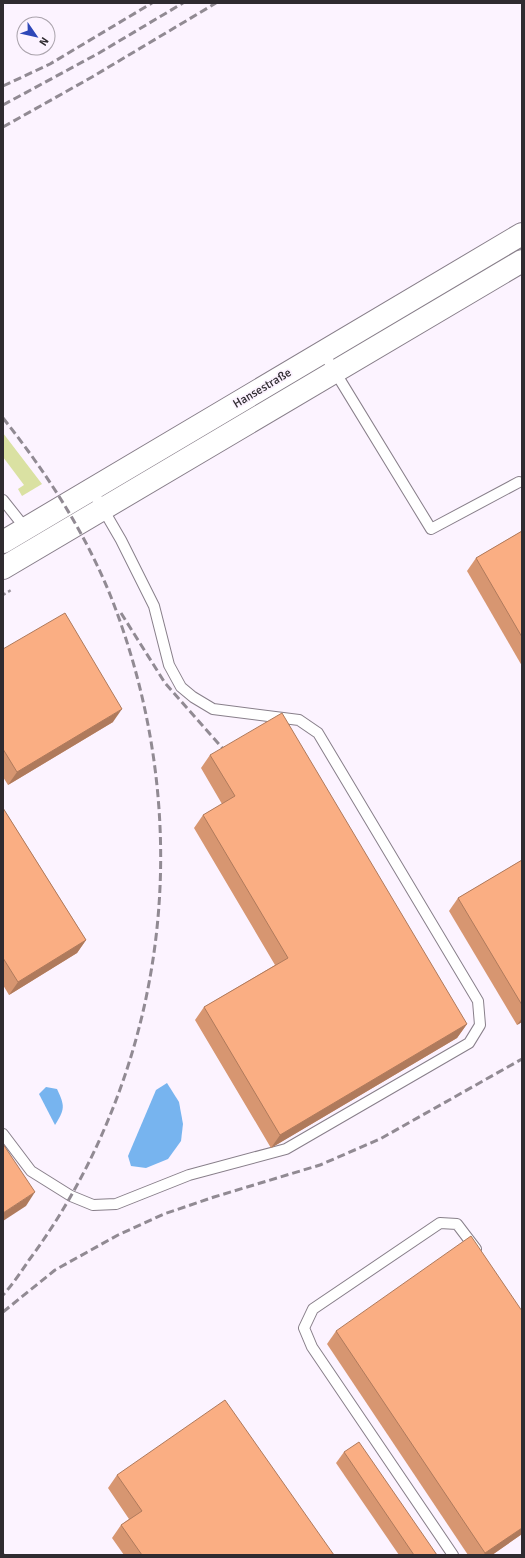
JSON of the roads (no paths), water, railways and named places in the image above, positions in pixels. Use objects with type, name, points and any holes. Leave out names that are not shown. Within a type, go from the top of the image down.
[{"type":"main road","name":"Hansestraße","points":[[3,568],[97,500],[323,352],[522,234]]},
{"type":"main road","name":"Hansestraße","points":[[3,542],[26,529],[97,500],[336,371],[522,261]]},
{"type":"lane","points":[[323,352],[336,371],[431,529],[519,482]]},
{"type":"lane","points":[[3,500],[26,529]]},
{"type":"lane","points":[[3,1134],[31,1171],[58,1188],[71,1196],[93,1205],[116,1204],[189,1175],[286,1149],[469,1044],[480,1025],[478,1000],[318,733],[299,720],[213,709],[180,687],[169,665],[154,606],[120,540],[97,500]]},
{"type":"lane","points":[[453,1555],[312,1347],[304,1328],[313,1309],[440,1223],[457,1224],[483,1258]]},
{"type":"water","points":[[167,1083],[179,1102],[183,1124],[181,1141],[168,1159],[146,1168],[131,1166],[128,1156],[156,1090]]},
{"type":"water","points":[[46,1087],[57,1089],[63,1104],[61,1115],[55,1125],[39,1094]]},
{"type":"railway","points":[[3,86],[50,64],[152,3]]},
{"type":"railway","points":[[3,105],[99,53],[183,3]]},
{"type":"railway","points":[[3,127],[92,77],[216,3]]},
{"type":"railway","points":[[3,418],[49,481],[77,526],[101,573],[111,597],[133,663],[149,730],[158,798],[161,866],[156,933],[145,1001],[128,1067],[103,1132],[69,1199],[50,1230],[17,1278],[3,1295]]},
{"type":"railway","points":[[121,613],[165,683],[225,751]]},
{"type":"railway","points":[[3,1312],[55,1270],[118,1235],[164,1214],[214,1197],[320,1165],[380,1139],[522,1059]]}]
